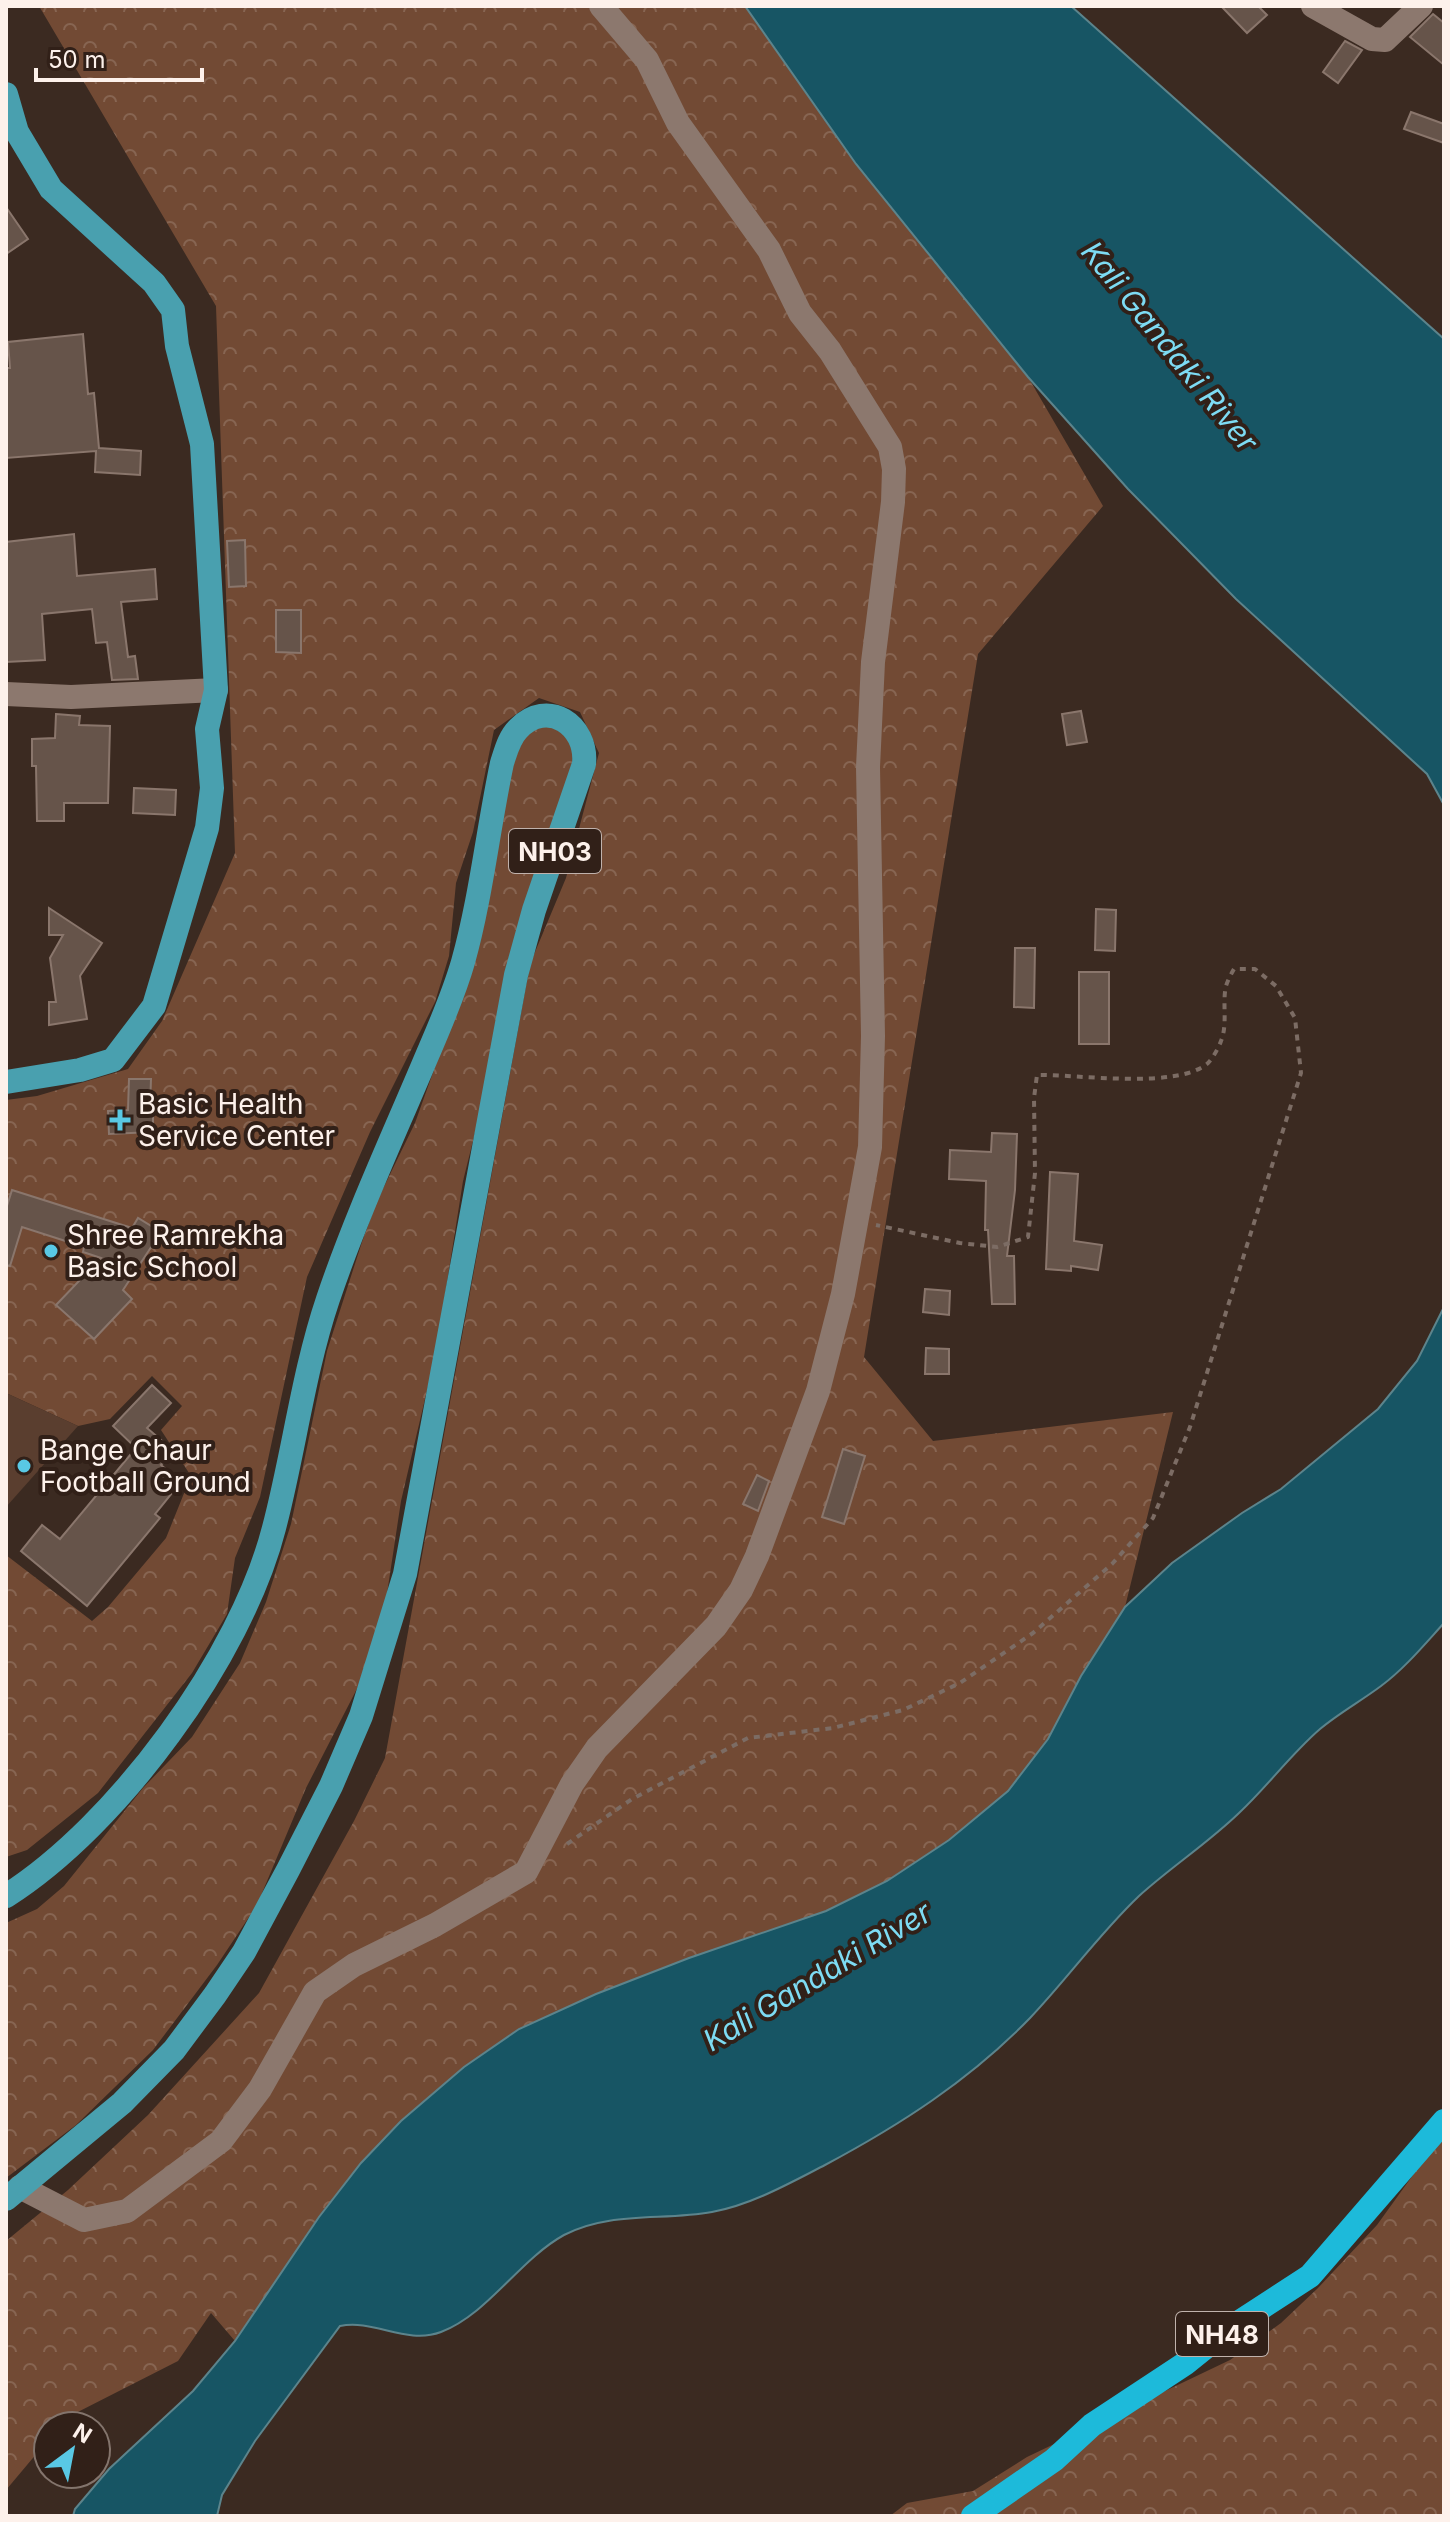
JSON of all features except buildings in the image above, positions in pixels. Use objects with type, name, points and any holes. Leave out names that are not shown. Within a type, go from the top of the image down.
[{"type":"highway","name":"NH48","points":[[973,2516],[1054,2460],[1092,2425],[1310,2276],[1444,2121]]},
{"type":"main road","points":[[6,1082],[80,1070],[113,1060],[154,1006],[207,828],[212,788],[207,729],[216,690],[202,444],[177,346],[173,310],[145,273],[51,189],[17,132],[7,100]]},
{"type":"main road","name":"NH03","points":[[6,1896],[61,1855],[106,1813],[141,1771],[192,1700],[252,1592],[274,1530],[308,1372],[327,1301],[463,963],[505,753],[518,729],[539,716],[553,716],[569,724],[580,735],[585,748],[584,764],[534,910],[516,975],[405,1574],[361,1716],[331,1786],[288,1870],[244,1952],[215,1995],[174,2050],[122,2103],[13,2193]]},
{"type":"street","points":[[13,2193],[84,2220],[127,2211],[221,2141],[260,2089],[315,1992],[354,1965],[435,1925],[526,1872],[572,1784],[597,1748],[716,1626],[741,1590],[757,1556],[818,1391],[843,1294],[870,1147],[873,1036],[868,767],[873,662],[893,502],[894,469],[890,447],[830,351],[800,313],[769,250],[678,123],[647,60],[601,6]]},
{"type":"street","points":[[1313,6],[1372,39],[1385,40],[1421,6]]},
{"type":"street","points":[[6,694],[71,697],[216,690]]},
{"type":"path","points":[[561,1848],[632,1799],[748,1738],[833,1728],[903,1710],[960,1683],[1033,1633],[1112,1564],[1153,1518],[1190,1427],[1301,1073],[1295,1018],[1276,986],[1255,969],[1234,969],[1226,987],[1222,1040],[1209,1062],[1185,1074],[1146,1077],[1098,1080],[1037,1075],[1034,1098],[1035,1173],[1028,1237],[997,1247],[960,1243],[880,1226],[856,1217]]},
{"type":"green space","points":[[39,6],[745,6],[856,164],[1028,377],[1103,506],[978,654],[864,1357],[933,1441],[1173,1412],[1125,1607],[1081,1676],[1048,1739],[1008,1791],[949,1840],[887,1881],[826,1911],[689,1958],[596,1994],[519,2029],[401,2121],[361,2163],[319,2217],[235,2341],[211,2313],[178,2361],[82,2410],[32,2410],[32,2459],[6,2490],[6,2241],[68,2190],[148,2115],[259,1993],[354,1821],[385,1758],[530,964],[566,878],[599,753],[580,712],[539,698],[494,730],[473,832],[456,883],[449,956],[435,1002],[370,1132],[307,1277],[260,1497],[235,1558],[227,1614],[192,1673],[98,1793],[27,1850],[6,1857],[6,1555],[92,1621],[108,1607],[166,1538],[191,1476],[161,1430],[182,1406],[152,1376],[110,1419],[78,1426],[6,1393],[6,1100],[37,1096],[128,1069],[162,1021],[235,853],[216,306]]},
{"type":"green space","points":[[549,725],[571,739],[575,758],[549,835],[463,1181],[436,1352],[401,1501],[383,1620],[364,1675],[306,1788],[257,1905],[217,1965],[153,2050],[76,2125],[6,2178],[6,1923],[37,1909],[64,1886],[143,1788],[192,1737],[240,1663],[266,1602],[291,1524],[327,1351],[362,1242],[377,1201],[415,1123],[477,949],[508,776],[525,735],[532,729]]},
{"type":"green space","points":[[1444,2132],[1444,2516],[890,2516],[907,2503],[973,2491],[1027,2457],[1230,2360],[1281,2323],[1318,2288],[1377,2225]]},
{"type":"shaded area","name":"Bange Chaur Football Ground","points":[[6,1393],[78,1426],[6,1507]]},
{"type":"water","name":"Kali Gandaki River","points":[[745,6],[1071,6],[1444,339],[1444,805],[1427,774],[1236,599],[1128,489],[1028,377],[856,164]]},
{"type":"water","name":"Kali Gandaki River","points":[[1444,1307],[1444,1623],[1398,1672],[1320,1729],[1250,1803],[1139,1896],[1030,2018],[983,2062],[933,2100],[880,2134],[756,2199],[727,2209],[693,2215],[599,2223],[564,2235],[532,2258],[474,2313],[441,2332],[415,2336],[365,2326],[340,2326],[255,2441],[222,2495],[217,2516],[73,2516],[91,2490],[112,2490],[112,2466],[193,2391],[235,2341],[319,2217],[361,2163],[401,2121],[464,2067],[519,2029],[596,1994],[689,1958],[826,1911],[887,1881],[949,1840],[1008,1791],[1048,1739],[1081,1676],[1125,1607],[1172,1563],[1281,1489],[1378,1409],[1417,1361]]},
{"type":"place","name":"Basic Health Service Center","points":[[120,1120]]},
{"type":"place","name":"Shree Ramrekha Basic School","points":[[51,1251]]},
{"type":"place","name":"Bange Chaur Football Ground","points":[[24,1466]]}]
